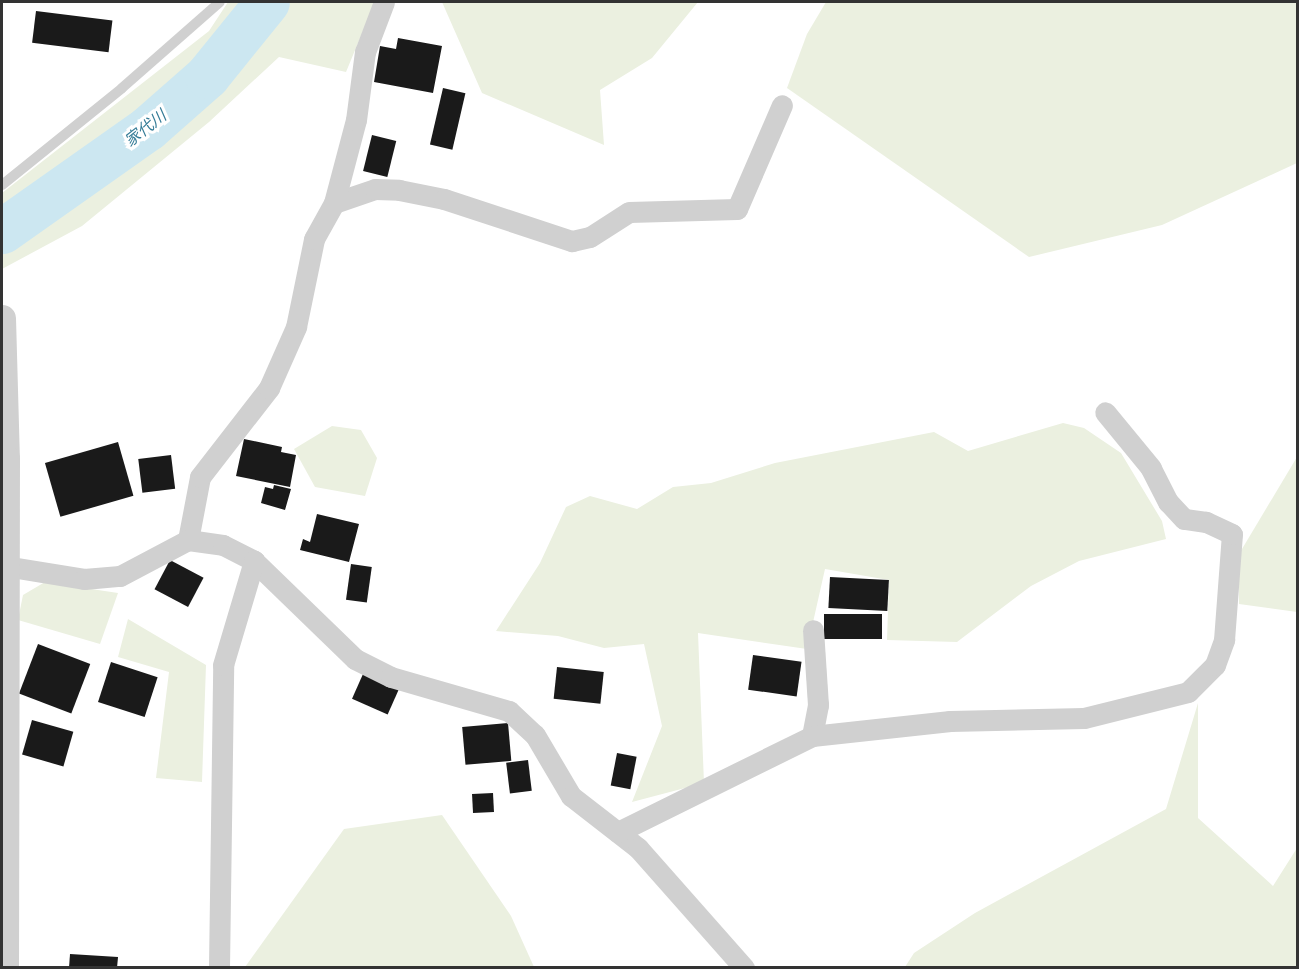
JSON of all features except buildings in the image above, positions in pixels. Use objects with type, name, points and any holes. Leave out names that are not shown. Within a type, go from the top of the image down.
[{"type":"street","points":[[188,540],[200,477],[269,388],[296,327],[314,239],[334,203],[356,120],[365,52],[384,2]]},
{"type":"street","points":[[334,203],[375,189],[399,190],[444,199],[572,241],[591,237],[629,212],[737,209],[782,105]]},
{"type":"street","points":[[2,318],[6,566],[5,968]]},
{"type":"street","points":[[618,832],[812,736],[950,721],[1084,718],[1188,692],[1215,665],[1224,640],[1232,534],[1206,522],[1184,519],[1168,501],[1151,468],[1105,412]]},
{"type":"street","points":[[6,566],[84,579],[120,576],[188,540],[223,544],[254,561],[355,658],[391,677],[509,711],[535,735],[571,796],[638,848],[744,968]]},
{"type":"street","points":[[219,968],[223,665],[254,561]]},
{"type":"street","points":[[812,736],[818,705],[813,630]]},
{"type":"lane","points":[[2,185],[122,88],[220,2]]},
{"type":"green space","points":[[228,2],[375,2],[346,72],[279,57],[209,122],[82,226],[2,269],[2,193],[209,31]]},
{"type":"green space","points":[[442,2],[698,2],[652,58],[600,90],[604,145],[482,93]]},
{"type":"green space","points":[[826,2],[1297,2],[1297,163],[1162,225],[1029,257],[787,88],[807,34]]},
{"type":"green space","points":[[1063,423],[1084,428],[1121,453],[1162,521],[1166,539],[1079,561],[1031,586],[957,642],[887,640],[889,580],[825,569],[807,649],[698,633],[704,783],[632,802],[662,726],[644,644],[604,648],[558,636],[496,631],[540,563],[566,507],[590,496],[637,509],[673,487],[711,483],[775,463],[934,432],[968,451]]},
{"type":"green space","points":[[332,426],[361,430],[377,458],[365,496],[315,487],[294,449]]},
{"type":"green space","points":[[1297,457],[1297,612],[1239,604],[1239,554]]},
{"type":"green space","points":[[45,582],[118,593],[100,644],[18,620],[23,595]]},
{"type":"green space","points":[[128,619],[206,665],[202,782],[156,778],[169,672],[118,657]]},
{"type":"green space","points":[[1198,703],[1198,818],[1273,886],[1297,848],[1297,967],[905,967],[914,953],[975,913],[1166,809]]},
{"type":"green space","points":[[442,815],[511,916],[534,967],[245,967],[344,829]]},
{"type":"waterway","name":"家代川","points":[[2,231],[148,128],[207,76],[267,2]]}]
